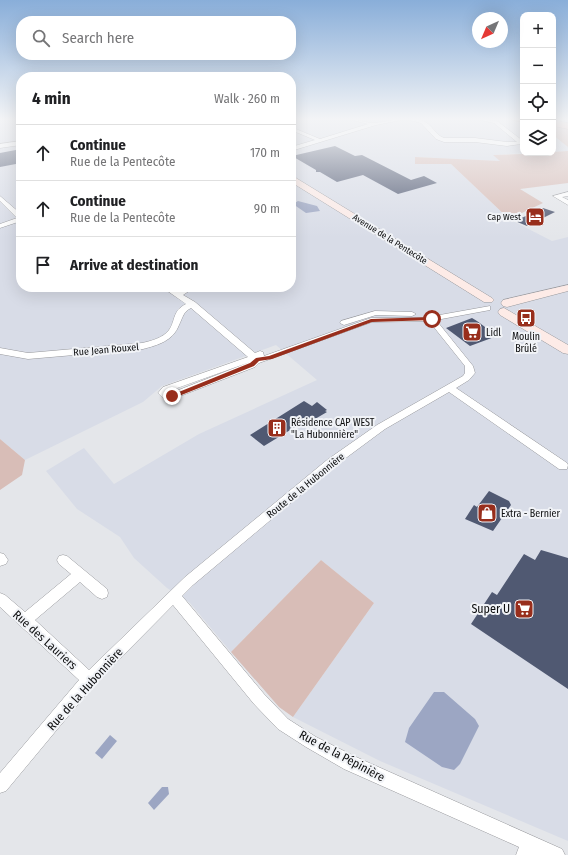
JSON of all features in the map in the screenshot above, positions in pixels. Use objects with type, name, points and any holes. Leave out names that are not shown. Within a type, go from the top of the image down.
[{"type":"main road","name":"Avenue de la Pentecôte","points":[[296,181],[488,304],[493,311],[506,307]]},
{"type":"main road","points":[[506,307],[568,288]]},
{"type":"main road","points":[[506,307],[568,350]]},
{"type":"street","points":[[568,194],[556,196],[568,203]]},
{"type":"street","points":[[0,198],[16,213]]},
{"type":"street","points":[[0,226],[16,220]]},
{"type":"street","points":[[175,292],[247,350],[260,357]]},
{"type":"street","name":"Rue Jean Rouxel","points":[[0,351],[28,356],[143,346],[166,337],[173,331],[179,314],[192,304]]},
{"type":"street","points":[[260,357],[252,365],[172,396],[166,396],[163,393],[166,389],[260,357],[371,320],[394,316],[432,319],[488,304]]},
{"type":"street","name":"Route de la Hubonnière","points":[[174,596],[331,463],[381,427],[466,378],[470,373],[470,366],[432,319]]},
{"type":"street","points":[[449,387],[563,466]]},
{"type":"street","points":[[0,558],[2,560],[0,561]]},
{"type":"street","points":[[63,560],[102,593]]},
{"type":"street","points":[[25,620],[80,575]]},
{"type":"street","name":"Rue de la Hubonnière","points":[[0,785],[89,680],[174,596]]},
{"type":"street","name":"Rue de la Pépinière","points":[[174,596],[259,699],[283,724],[311,742],[350,763],[527,849],[556,855]]},
{"type":"street","name":"Rue des Lauriers","points":[[0,599],[25,620],[89,680]]},
{"type":"shaded area","points":[[0,158],[16,158],[16,292],[296,292],[296,158],[416,158],[415,164],[451,164],[509,219],[552,241],[568,237],[568,841],[380,761],[293,717],[374,603],[321,560],[231,652],[190,603],[167,588],[134,558],[120,537],[77,509],[46,471],[84,448],[114,484],[199,434],[317,380],[276,345],[162,386],[143,402],[25,460],[0,439]]},
{"type":"shaded area","points":[[415,158],[500,161],[496,158],[568,158],[568,183],[520,189],[543,203],[509,219],[451,164],[415,164]]},
{"type":"shaded area","points":[[435,158],[497,158],[501,161]]},
{"type":"shaded area","points":[[0,439],[25,460],[22,475],[0,490]]},
{"type":"shaded area","points":[[321,560],[374,603],[293,717],[279,707],[231,652]]},
{"type":"water","points":[[298,201],[317,206],[320,211],[306,213],[296,206],[296,202]]},
{"type":"water","points":[[434,692],[444,692],[475,719],[479,726],[460,764],[454,770],[442,767],[405,742],[409,728]]},
{"type":"water","points":[[110,735],[117,741],[102,759],[95,753]]},
{"type":"water","points":[[162,787],[168,787],[169,794],[154,810],[148,803]]},
{"type":"building","points":[[0,158],[16,158],[16,164],[0,167]]},
{"type":"building","points":[[296,158],[368,158],[411,180],[424,176],[437,183],[398,194],[363,175],[337,182],[320,172],[316,172],[316,170]]},
{"type":"building","name":"Cap West","points":[[543,208],[555,212],[527,226],[515,221]]},
{"type":"building","name":"Lidl","points":[[472,318],[497,336],[470,346],[446,328]]},
{"type":"building","name":"Résidence CAP WEST \"La Hubonnière\"","points":[[304,401],[312,406],[317,402],[327,410],[325,411],[327,412],[315,419],[305,421],[264,446],[250,435]]},
{"type":"building","name":"Extra - Bernier","points":[[489,491],[509,501],[511,505],[493,531],[465,519],[474,505],[477,507]]},
{"type":"building","name":"Super U","points":[[541,550],[568,558],[568,689],[471,624],[492,592],[497,595],[524,554],[535,560]]},
{"type":"place","name":"Cap West","points":[[535,217]]},
{"type":"place","name":"Moulin Brûlé","points":[[526,318]]},
{"type":"place","name":"Lidl","points":[[472,332]]},
{"type":"place","name":"Résidence CAP WEST \"La Hubonnière\"","points":[[277,428]]},
{"type":"place","name":"Extra - Bernier","points":[[487,513]]},
{"type":"place","name":"Super U","points":[[524,609]]},
{"type":"route","points":[[172,396],[252,365],[258,359],[262,360],[371,320],[432,319]]}]
